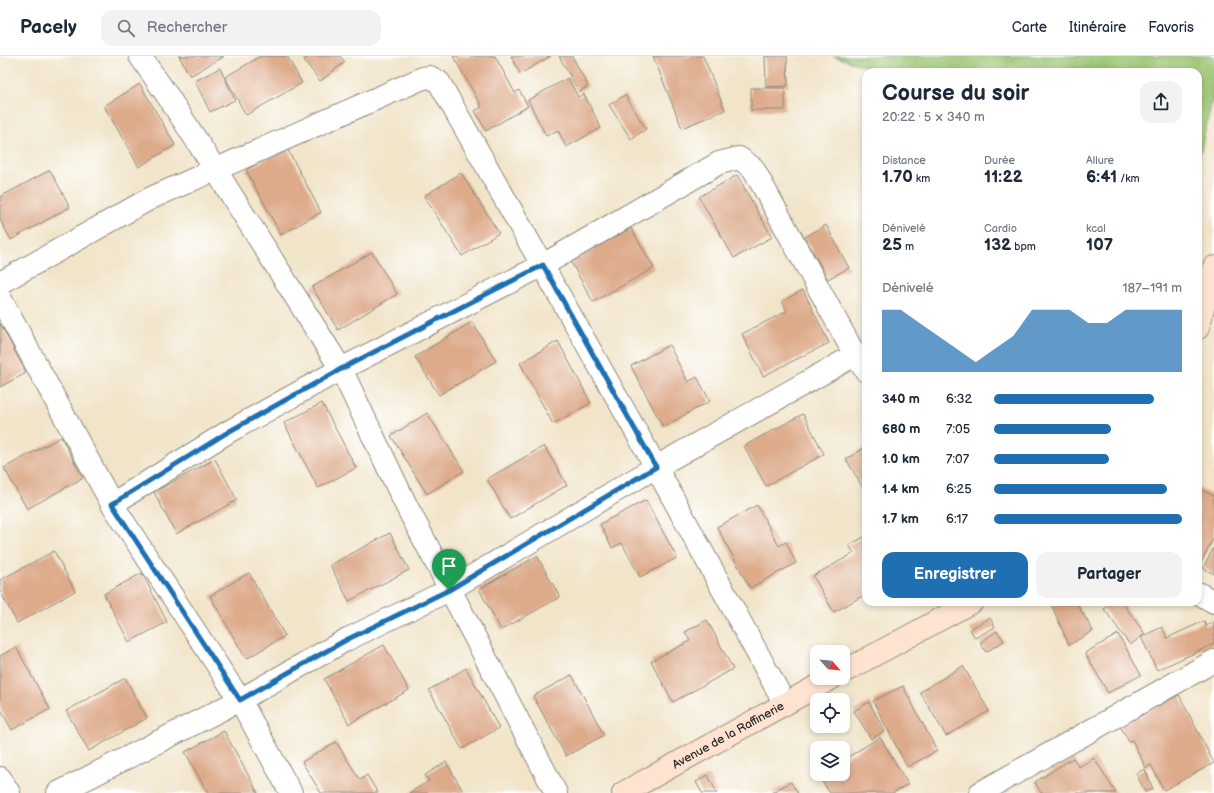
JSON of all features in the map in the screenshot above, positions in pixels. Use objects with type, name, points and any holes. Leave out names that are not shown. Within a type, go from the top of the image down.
[{"type":"street","points":[[140,56],[215,168],[341,369],[406,505],[449,590],[556,793]]},
{"type":"street","points":[[0,283],[151,198],[215,168],[423,78],[430,77],[439,82],[543,265],[656,467],[785,704]]},
{"type":"street","points":[[58,793],[240,700],[346,640],[449,590],[656,467],[861,363],[753,168],[739,158],[719,163],[543,265],[341,369],[228,432],[112,504]]},
{"type":"street","points":[[1202,318],[1210,298],[1214,267]]},
{"type":"street","points":[[0,298],[112,504],[240,700],[291,793]]},
{"type":"street","points":[[1202,595],[1214,602]]},
{"type":"street","points":[[850,668],[965,606]]},
{"type":"street","points":[[980,793],[1214,662]]},
{"type":"street","name":"Avenue de la Raffinerie","points":[[623,793],[819,685]]},
{"type":"street","points":[[0,778],[9,793]]},
{"type":"green space","points":[[833,56],[1214,56],[1214,91],[1202,145],[1202,68],[870,68]]},
{"type":"building","points":[[179,56],[224,56],[190,76]]},
{"type":"building","points":[[261,56],[287,56],[302,83],[246,115],[225,77]]},
{"type":"building","points":[[310,56],[340,56],[345,62],[320,81],[304,60]]},
{"type":"building","points":[[453,56],[495,56],[515,93],[519,90],[528,106],[486,131],[475,111],[482,107]]},
{"type":"building","points":[[511,56],[551,56],[520,74]]},
{"type":"building","points":[[559,56],[572,56],[588,86],[579,92]]},
{"type":"building","points":[[653,56],[703,56],[725,110],[682,128]]},
{"type":"building","points":[[765,56],[787,56],[788,86],[766,87]]},
{"type":"building","points":[[220,68],[235,100],[210,112],[195,81]]},
{"type":"building","points":[[568,78],[578,97],[584,94],[601,128],[566,147],[558,130],[546,136],[528,100]]},
{"type":"building","points":[[140,84],[175,145],[139,167],[104,106]]},
{"type":"building","points":[[751,88],[785,88],[785,110],[751,110]]},
{"type":"building","points":[[625,95],[646,129],[631,139],[609,105]]},
{"type":"building","points":[[287,148],[321,212],[281,235],[246,170]]},
{"type":"building","points":[[50,170],[70,207],[11,240],[0,220],[0,197]]},
{"type":"building","points":[[461,173],[499,233],[462,256],[424,196]]},
{"type":"building","points":[[737,175],[772,237],[734,258],[699,197]]},
{"type":"building","points":[[826,225],[849,268],[828,279],[805,237]]},
{"type":"building","points":[[631,228],[654,268],[593,302],[571,262]]},
{"type":"building","points":[[372,252],[397,294],[338,330],[312,287]]},
{"type":"building","points":[[803,290],[829,343],[763,376],[742,334],[787,311],[782,301]]},
{"type":"building","points":[[472,322],[496,361],[439,395],[415,357]]},
{"type":"building","points":[[0,323],[26,373],[0,387]]},
{"type":"building","points":[[558,341],[591,403],[553,424],[520,363]]},
{"type":"building","points":[[669,345],[688,382],[697,377],[710,401],[663,427],[631,366]]},
{"type":"building","points":[[322,403],[356,468],[318,488],[284,423]]},
{"type":"building","points":[[427,413],[464,471],[427,494],[391,436]]},
{"type":"building","points":[[803,414],[824,454],[766,486],[744,446]]},
{"type":"building","points":[[61,437],[83,478],[27,509],[4,468]]},
{"type":"building","points":[[544,446],[567,485],[510,519],[487,479]]},
{"type":"building","points":[[862,449],[862,486],[846,459]]},
{"type":"building","points":[[215,459],[237,500],[176,534],[154,492]]},
{"type":"building","points":[[1202,490],[1214,496],[1214,537],[1202,561]]},
{"type":"building","points":[[646,500],[677,558],[640,577],[622,543],[612,548],[600,524]]},
{"type":"building","points":[[757,505],[779,546],[786,542],[796,563],[750,588],[717,527]]},
{"type":"building","points":[[390,533],[409,570],[349,601],[330,565]]},
{"type":"building","points":[[862,538],[862,596],[834,612],[813,576],[854,553],[849,545]]},
{"type":"building","points":[[1214,547],[1214,574],[1203,568]]},
{"type":"building","points":[[54,551],[75,591],[17,623],[0,591],[0,580]]},
{"type":"building","points":[[537,556],[560,597],[501,630],[479,589]]},
{"type":"building","points":[[142,573],[167,622],[129,642],[104,594]]},
{"type":"building","points":[[249,573],[285,636],[246,659],[210,596]]},
{"type":"building","points":[[1052,606],[1078,606],[1093,631],[1069,645]]},
{"type":"building","points":[[1107,606],[1125,606],[1145,634],[1130,645],[1104,609]]},
{"type":"building","points":[[990,618],[995,627],[975,638],[970,629]]},
{"type":"building","points":[[707,620],[733,669],[673,702],[651,661],[690,641],[685,632]]},
{"type":"building","points":[[1204,621],[1206,626],[1214,622],[1214,644],[1157,670],[1141,637],[1162,627],[1167,638]]},
{"type":"building","points":[[997,631],[1004,641],[986,652],[980,643]]},
{"type":"building","points":[[1118,634],[1141,675],[1108,693],[1085,653]]},
{"type":"building","points":[[384,645],[409,690],[349,724],[324,679]]},
{"type":"building","points":[[16,647],[50,709],[12,730],[0,708],[0,656]]},
{"type":"building","points":[[963,666],[989,711],[946,736],[920,692]]},
{"type":"building","points":[[466,668],[499,728],[462,749],[429,690]]},
{"type":"building","points":[[572,675],[604,735],[566,756],[533,696]]},
{"type":"building","points":[[125,678],[147,718],[89,751],[66,711]]},
{"type":"building","points":[[903,686],[937,751],[907,767],[873,701]]},
{"type":"building","points":[[1179,695],[1214,763],[1164,790],[1151,765],[1146,768],[1132,740],[1129,742],[1120,726]]},
{"type":"building","points":[[869,702],[885,731],[871,739],[854,711]]},
{"type":"building","points":[[224,731],[258,793],[208,793],[185,752]]},
{"type":"building","points":[[880,737],[908,784],[893,793],[830,793],[822,781],[850,781],[850,756]]},
{"type":"building","points":[[336,742],[360,780],[367,775],[378,793],[321,793],[302,762]]},
{"type":"building","points":[[1073,758],[1079,767],[1094,758],[1116,793],[1041,793],[1035,782]]},
{"type":"building","points":[[446,762],[464,793],[409,793],[429,781],[425,775]]},
{"type":"building","points":[[1145,769],[1153,789],[1145,792],[1136,773]]},
{"type":"building","points":[[708,775],[717,793],[702,793],[696,782]]},
{"type":"building","points":[[791,782],[798,793],[771,793]]},
{"type":"route","points":[[543,265],[656,467],[449,590],[346,640],[240,700],[112,504],[228,432],[341,369],[543,265]]}]
